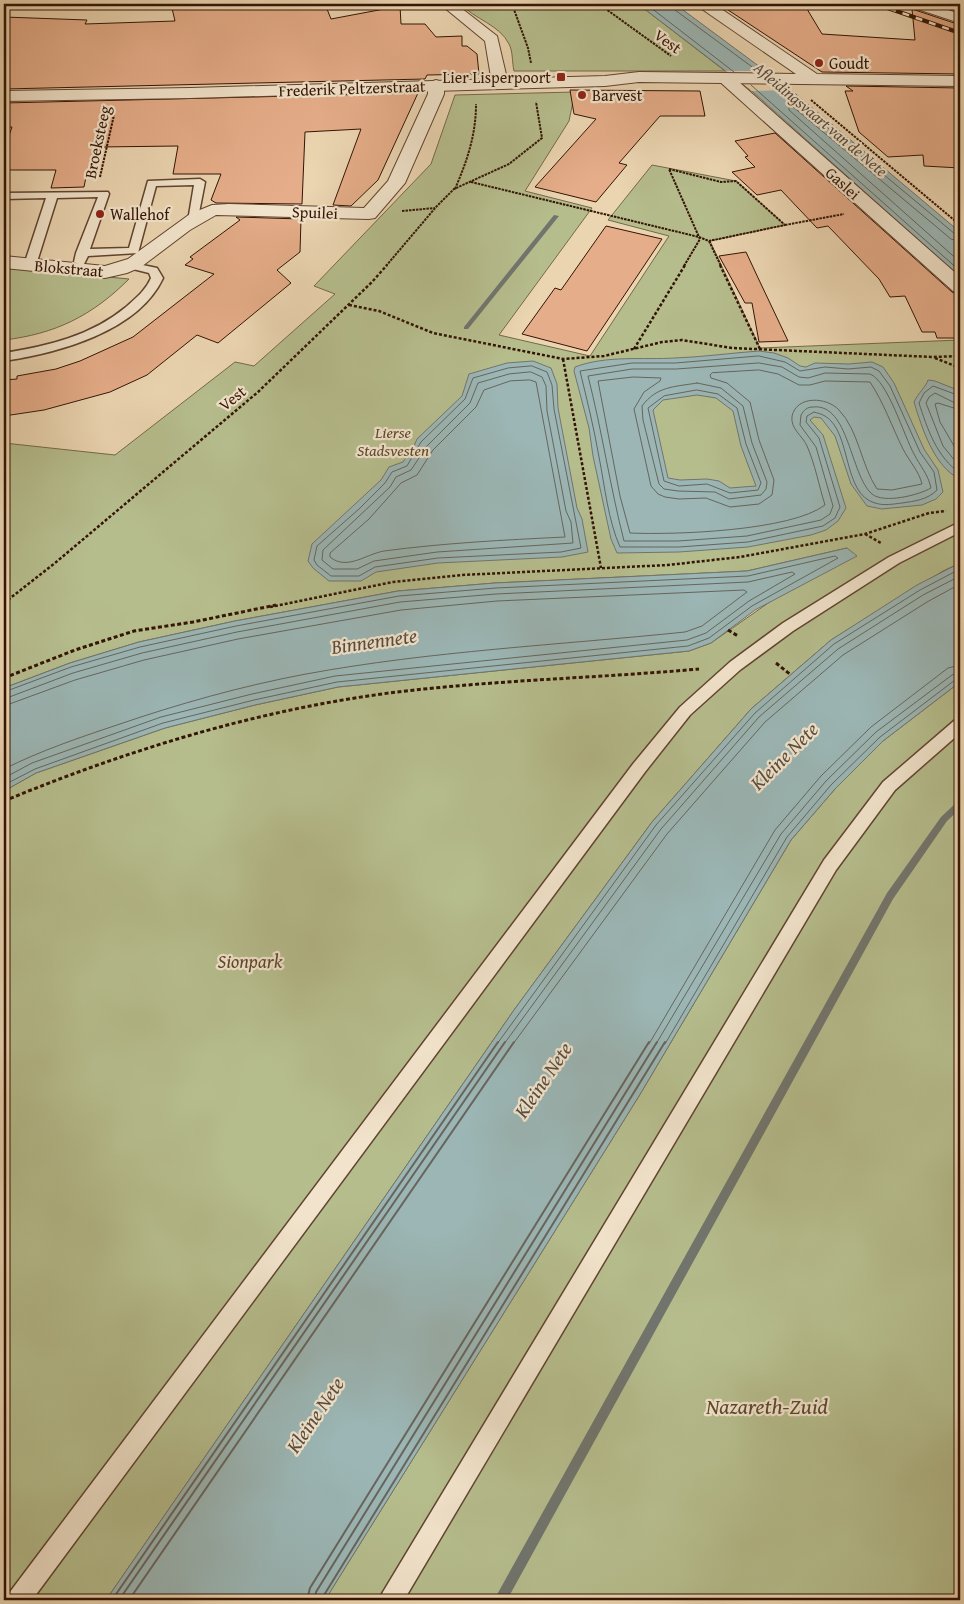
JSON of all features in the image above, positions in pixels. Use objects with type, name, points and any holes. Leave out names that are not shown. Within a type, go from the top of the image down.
[{"type":"street","points":[[447,4],[492,39],[500,82]]},
{"type":"street","points":[[704,4],[812,78]]},
{"type":"street","points":[[916,4],[960,18]]},
{"type":"street","name":"Frederik Peltzerstraat","points":[[4,96],[42,94],[118,95],[500,82],[605,81],[639,77],[960,81]]},
{"type":"street","name":"Gaslei","points":[[729,78],[960,287]]},
{"type":"street","name":"Spuilei","points":[[133,266],[193,221],[211,211],[229,209],[368,214],[396,183],[436,94],[436,85]]},
{"type":"street","name":"Frederik Peltzerstraat","points":[[4,90],[42,94]]},
{"type":"street","name":"Blokstraat","points":[[4,262],[30,265],[81,261],[106,272],[121,271],[133,266]]},
{"type":"lane","points":[[4,196],[104,194],[81,261],[134,251],[152,183],[200,182],[193,221]]},
{"type":"lane","points":[[30,265],[52,196]]},
{"type":"lane","points":[[4,357],[41,351],[76,341],[108,326],[128,312],[152,290],[157,278],[153,270],[133,266]]},
{"type":"lane","points":[[18,1600],[639,768],[685,711],[735,666],[788,627],[894,560],[960,526]]},
{"type":"lane","points":[[391,1600],[830,864],[889,786],[960,724]]},
{"type":"path","name":"Vest","points":[[454,189],[509,164],[542,138],[532,82],[530,54],[515,18],[512,4]]},
{"type":"path","name":"Vest","points":[[599,4],[700,78]]},
{"type":"path","name":"Broeksteeg","points":[[97,194],[118,95]]},
{"type":"path","points":[[806,96],[960,225]]},
{"type":"path","name":"Vest","points":[[4,603],[55,563],[258,392],[372,282],[454,189],[473,146],[477,125],[476,100]]},
{"type":"path","points":[[700,239],[669,169],[721,182],[736,181],[785,225]]},
{"type":"path","points":[[470,182],[710,241],[872,209]]},
{"type":"path","points":[[634,349],[700,239]]},
{"type":"path","points":[[710,241],[760,349]]},
{"type":"path","points":[[348,305],[379,311],[433,333],[563,359],[598,357],[662,342],[682,340],[732,348],[933,358],[960,356]]},
{"type":"path","points":[[933,358],[960,368]]},
{"type":"path","points":[[563,359],[601,568]]},
{"type":"path","points":[[4,678],[75,650],[134,632],[393,582],[462,575],[668,565],[775,551],[865,534],[929,513],[949,510]]},
{"type":"path","points":[[4,801],[132,750],[222,725],[348,700],[452,686],[735,666]]},
{"type":"green space","points":[[461,4],[638,4],[725,71],[514,71],[511,50],[505,37]]},
{"type":"green space","points":[[575,92],[569,121],[525,191],[592,208],[499,335],[590,356],[669,236],[608,220],[652,165],[736,181],[785,225],[710,241],[760,348],[960,340],[960,563],[943,571],[831,640],[751,709],[652,822],[514,1010],[106,1600],[4,1600],[4,791],[36,773],[165,728],[255,705],[338,687],[689,651],[711,643],[847,548],[747,571],[495,583],[398,591],[235,621],[139,642],[70,663],[4,688],[4,443],[115,455],[235,362],[254,366],[335,294],[314,286],[431,164],[455,95]]},
{"type":"green space","points":[[4,267],[129,279],[101,303],[72,321],[40,333],[4,340]]},
{"type":"green space","name":"Nazareth-Zuid","points":[[960,682],[960,1600],[325,1600],[639,1096],[791,840],[835,789],[883,741]]},
{"type":"water","name":"Afleidingsvaart van de Nete","points":[[638,4],[675,4],[791,90],[960,232],[960,277],[753,92]]},
{"type":"water","points":[[759,351],[774,353],[806,367],[815,363],[849,364],[872,362],[883,367],[894,383],[924,449],[938,470],[943,492],[936,499],[922,505],[882,509],[867,506],[851,484],[835,436],[821,418],[814,417],[810,420],[823,435],[846,508],[838,521],[826,530],[811,535],[748,547],[679,552],[617,553],[611,539],[593,456],[589,428],[574,371],[575,367],[612,359],[686,357]],"holes":[[[697,395],[716,398],[733,411],[741,446],[756,486],[730,488],[719,481],[707,479],[680,480],[668,478],[653,410],[663,400]]]},
{"type":"water","points":[[533,361],[551,368],[557,384],[558,408],[577,508],[582,519],[588,552],[562,557],[438,563],[376,572],[361,581],[329,581],[313,568],[308,561],[312,544],[381,480],[389,467],[403,462],[417,439],[462,396],[469,374],[507,363]]},
{"type":"water","points":[[928,380],[960,391],[960,479],[943,466],[936,456],[925,435],[917,412],[914,402]]},
{"type":"water","name":"Binnennete","points":[[847,548],[857,556],[755,610],[711,643],[689,651],[338,687],[255,705],[165,728],[36,773],[4,791],[4,688],[70,663],[139,642],[235,621],[398,591],[495,583],[747,571]]},
{"type":"water","name":"Kleine Nete","points":[[960,563],[960,682],[883,741],[835,789],[791,840],[639,1096],[325,1600],[106,1600],[514,1010],[652,822],[751,709],[831,640],[917,585]]},
{"type":"pier","points":[[726,71],[769,71],[794,90],[752,91]]},
{"type":"building","points":[[171,4],[325,4],[331,19],[400,6],[401,24],[425,24],[436,37],[462,36],[462,46],[467,46],[477,54],[479,74],[427,75],[425,79],[4,89],[4,17],[87,20],[85,24],[175,21]]},
{"type":"building","points":[[719,4],[804,4],[822,34],[915,40],[912,9],[960,25],[960,74],[822,72]]},
{"type":"building","points":[[846,86],[960,88],[960,168],[924,166],[923,155],[888,157],[859,132],[845,91],[853,91]]},
{"type":"building","points":[[570,90],[700,91],[705,116],[660,116],[619,163],[627,165],[596,202],[535,187],[596,119],[574,114]]},
{"type":"building","points":[[418,93],[378,180],[351,206],[333,205],[361,129],[305,132],[302,204],[216,203],[211,200],[221,174],[173,174],[178,146],[99,147],[94,169],[87,172],[84,187],[51,188],[56,170],[4,170],[4,150],[12,127],[4,127],[4,103]]},
{"type":"building","points":[[775,133],[952,292],[960,296],[960,338],[937,338],[935,332],[922,332],[905,296],[890,297],[879,279],[828,226],[817,228],[781,190],[757,195],[732,172],[755,167],[745,157],[748,156],[735,141]]},
{"type":"building","points":[[236,217],[301,219],[300,252],[277,270],[291,283],[218,343],[197,335],[147,375],[110,392],[44,410],[4,416],[4,380],[17,379],[17,376],[56,369],[80,361],[133,337],[214,274],[185,265],[193,259],[190,257],[240,220]]},
{"type":"building","points":[[606,226],[662,239],[587,351],[522,334],[555,288],[561,290]]},
{"type":"building","points":[[746,252],[788,341],[759,342],[752,303],[745,303],[719,256]]},
{"type":"waterway","points":[[466,328],[556,216]]},
{"type":"waterway","points":[[500,1600],[890,896],[944,819],[960,804]]},
{"type":"railway","points":[[876,4],[960,33]]},
{"type":"place","name":"Goudt","points":[[819,63]]},
{"type":"place","name":"Lier Lisperpoort","points":[[561,77]]},
{"type":"place","name":"Barvest","points":[[582,95]]},
{"type":"place","name":"Wallehof","points":[[100,214]]},
{"type":"park label","name":"Lierse Stadsvesten","points":[[393,441]]},
{"type":"park label","name":"Sionpark","points":[[250,961]]}]
